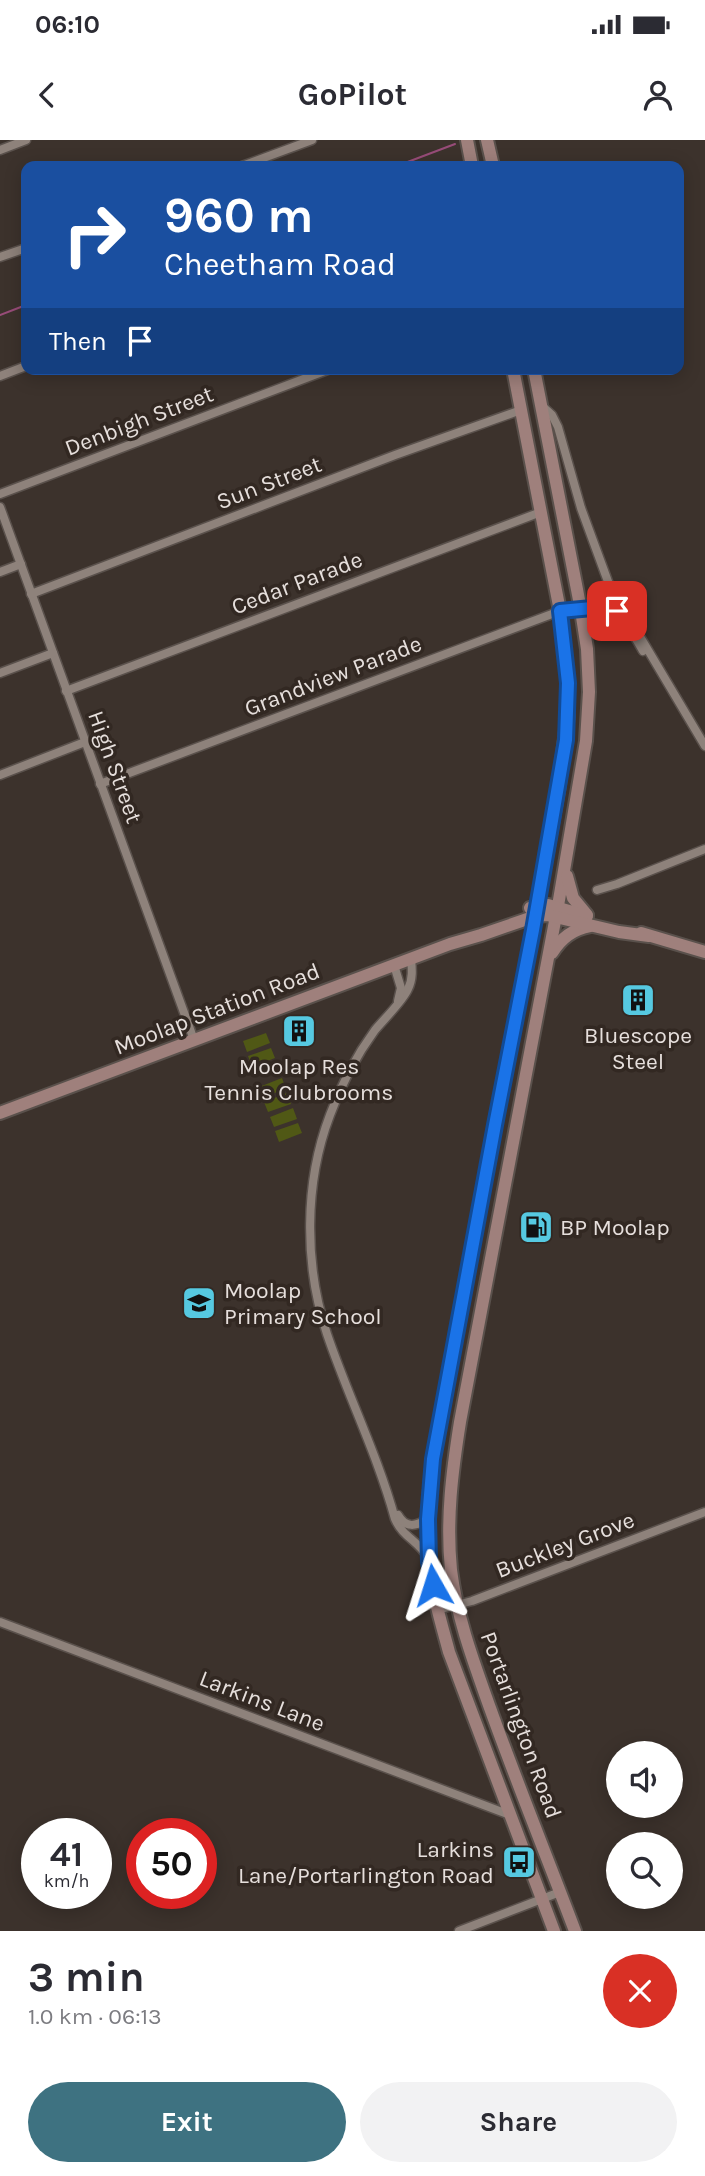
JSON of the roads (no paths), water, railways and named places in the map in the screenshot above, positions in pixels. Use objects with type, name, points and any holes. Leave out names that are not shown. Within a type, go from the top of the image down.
[{"type":"main road","points":[[467,140],[471,161]]},
{"type":"main road","points":[[487,140],[492,161]]},
{"type":"main road","name":"Portarlington Road","points":[[514,375],[560,611],[568,683],[566,740],[435,1446],[428,1519],[429,1562],[437,1610],[449,1652],[554,1931]]},
{"type":"main road","name":"Portarlington Road","points":[[535,375],[587,649],[589,692],[586,741],[557,912],[452,1470],[449,1548],[457,1605],[467,1641],[500,1736],[575,1931]]},
{"type":"main road","points":[[566,862],[569,888],[579,907],[591,921]]},
{"type":"main road","points":[[536,911],[547,915],[557,912],[705,952]]},
{"type":"main road","name":"Moolap Station Road","points":[[450,944],[502,928],[536,911]]},
{"type":"main road","name":"Moolap Station Road","points":[[0,1113],[536,911]]},
{"type":"main road","points":[[548,958],[566,936],[591,921]]},
{"type":"main road","points":[[502,928],[512,927],[520,933],[527,956]]},
{"type":"street","points":[[0,150],[26,140]]},
{"type":"street","points":[[255,161],[312,140]]},
{"type":"street","points":[[0,257],[21,249]]},
{"type":"street","points":[[0,376],[21,368]]},
{"type":"street","name":"Denbigh Street","points":[[0,494],[314,375]]},
{"type":"street","points":[[541,405],[552,415],[558,427],[616,614],[667,685],[705,746]]},
{"type":"street","name":"Sun Street","points":[[31,594],[395,455],[521,411]]},
{"type":"street","name":"High Street","points":[[0,507],[194,1040]]},
{"type":"street","name":"Cedar Parade","points":[[66,691],[541,512]]},
{"type":"street","points":[[0,572],[21,564]]},
{"type":"street","name":"Grandview Parade","points":[[100,784],[560,611],[581,610],[592,615],[616,614]]},
{"type":"street","points":[[0,673],[53,653]]},
{"type":"street","points":[[0,775],[85,742]]},
{"type":"street","points":[[597,890],[705,849]]},
{"type":"street","points":[[411,958],[412,975],[409,988],[367,1041],[354,1062],[329,1116],[314,1178],[311,1222],[315,1282],[327,1333],[399,1528],[419,1544],[429,1562]]},
{"type":"street","points":[[394,965],[401,988],[397,1003]]},
{"type":"street","points":[[391,1503],[406,1524],[418,1525],[428,1519]]},
{"type":"street","name":"Buckley Grove","points":[[437,1610],[457,1605],[705,1512]]},
{"type":"street","name":"Larkins Lane","points":[[0,1622],[510,1815]]},
{"type":"street","points":[[459,1931],[560,1892]]},
{"type":"waterway","points":[[410,161],[455,144]]},
{"type":"waterway","points":[[0,315],[21,307]]},
{"type":"place","name":"Bluescope Steel","points":[[638,1000]]},
{"type":"place","name":"Moolap Res Tennis Clubrooms","points":[[299,1031]]},
{"type":"place","name":"BP Moolap","points":[[536,1227]]},
{"type":"place","name":"Moolap Primary School","points":[[199,1303]]},
{"type":"place","name":"Larkins Lane/Portarlington Road","points":[[519,1862]]}]
